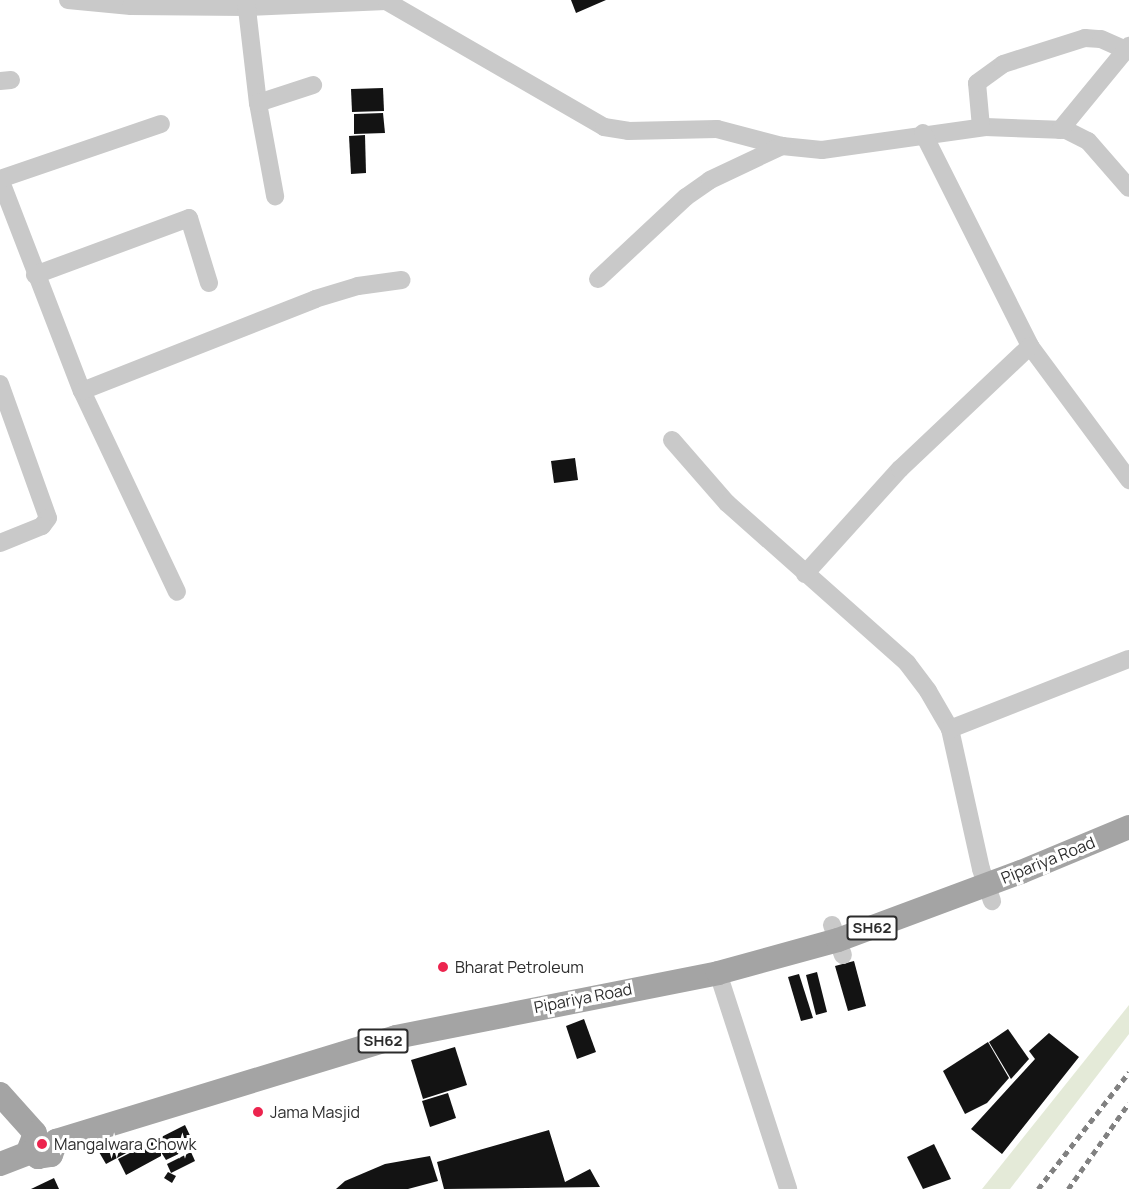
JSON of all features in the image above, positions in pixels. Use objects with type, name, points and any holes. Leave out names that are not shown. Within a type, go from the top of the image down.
[{"type":"main road","name":"Pipariya Road","points":[[0,1164],[41,1142],[396,1037],[718,973],[838,940],[993,883],[1129,827]]},
{"type":"main road","points":[[0,1094],[41,1142]]},
{"type":"street","points":[[68,0],[131,6],[386,0],[604,127],[628,131],[717,129],[782,146],[822,150],[923,133],[981,127],[1060,130],[1088,141],[1129,189]]},
{"type":"street","points":[[246,4],[258,104],[275,196]]},
{"type":"street","points":[[981,127],[977,82],[1003,64],[1085,38],[1101,39],[1128,48],[1060,130]]},
{"type":"street","points":[[258,104],[313,86]]},
{"type":"street","points":[[160,124],[0,179],[35,275],[82,391],[177,592]]},
{"type":"street","points":[[923,133],[1030,346],[1129,480]]},
{"type":"street","points":[[598,279],[686,197],[710,180],[782,146]]},
{"type":"street","points":[[35,275],[189,218],[209,283]]},
{"type":"street","points":[[82,391],[315,299],[358,286],[402,280]]},
{"type":"street","points":[[805,574],[900,469],[1030,346]]},
{"type":"street","points":[[0,384],[48,518],[42,526],[0,543]]},
{"type":"street","points":[[672,440],[727,503],[907,663],[950,729],[981,869],[992,901]]},
{"type":"street","points":[[950,729],[1129,659]]},
{"type":"street","points":[[832,925],[843,955]]},
{"type":"street","points":[[718,973],[788,1189]]},
{"type":"green space","points":[[1129,1005],[1129,1034],[1010,1189],[982,1189]]},
{"type":"building","points":[[571,0],[606,0],[576,13]]},
{"type":"building","points":[[383,88],[384,111],[352,112],[351,89]]},
{"type":"building","points":[[383,113],[385,133],[354,134],[354,114]]},
{"type":"building","points":[[365,135],[366,173],[351,174],[349,136]]},
{"type":"building","points":[[575,458],[578,480],[554,483],[551,461]]},
{"type":"building","points":[[854,961],[866,1006],[848,1011],[835,966]]},
{"type":"building","points":[[817,972],[827,1012],[816,1015],[806,975]]},
{"type":"building","points":[[799,974],[813,1018],[801,1021],[788,977]]},
{"type":"building","points":[[584,1019],[596,1052],[577,1059],[566,1026]]},
{"type":"building","points":[[1008,1029],[1029,1059],[1011,1079],[989,1042]]},
{"type":"building","points":[[1049,1033],[1079,1057],[1002,1154],[971,1129],[1035,1059],[1029,1051]]},
{"type":"building","points":[[988,1042],[1009,1078],[987,1103],[965,1114],[943,1071]]},
{"type":"building","points":[[455,1047],[467,1085],[423,1099],[411,1060]]},
{"type":"building","points":[[448,1093],[456,1118],[430,1127],[422,1101]]},
{"type":"building","points":[[185,1125],[195,1146],[166,1160],[161,1152],[161,1156],[126,1175],[118,1159]]},
{"type":"building","points":[[549,1130],[565,1182],[590,1169],[600,1187],[444,1189],[437,1162]]},
{"type":"building","points":[[123,1139],[130,1151],[106,1164],[99,1152]]},
{"type":"building","points":[[934,1144],[951,1179],[923,1189],[907,1157]]},
{"type":"building","points":[[191,1152],[195,1161],[171,1173],[167,1164]]},
{"type":"building","points":[[430,1156],[438,1181],[408,1189],[336,1189],[345,1181],[385,1164]]},
{"type":"building","points":[[168,1172],[176,1176],[172,1183],[164,1178]]},
{"type":"building","points":[[54,1178],[59,1189],[31,1189]]},
{"type":"railway","points":[[1038,1189],[1129,1072]]},
{"type":"railway","points":[[1068,1189],[1129,1103]]},
{"type":"place","name":"Bharat Petroleum","points":[[443,967]]},
{"type":"place","name":"Jama Masjid","points":[[258,1112]]},
{"type":"place","name":"Mangalwara Chowk","points":[[42,1144]]}]
